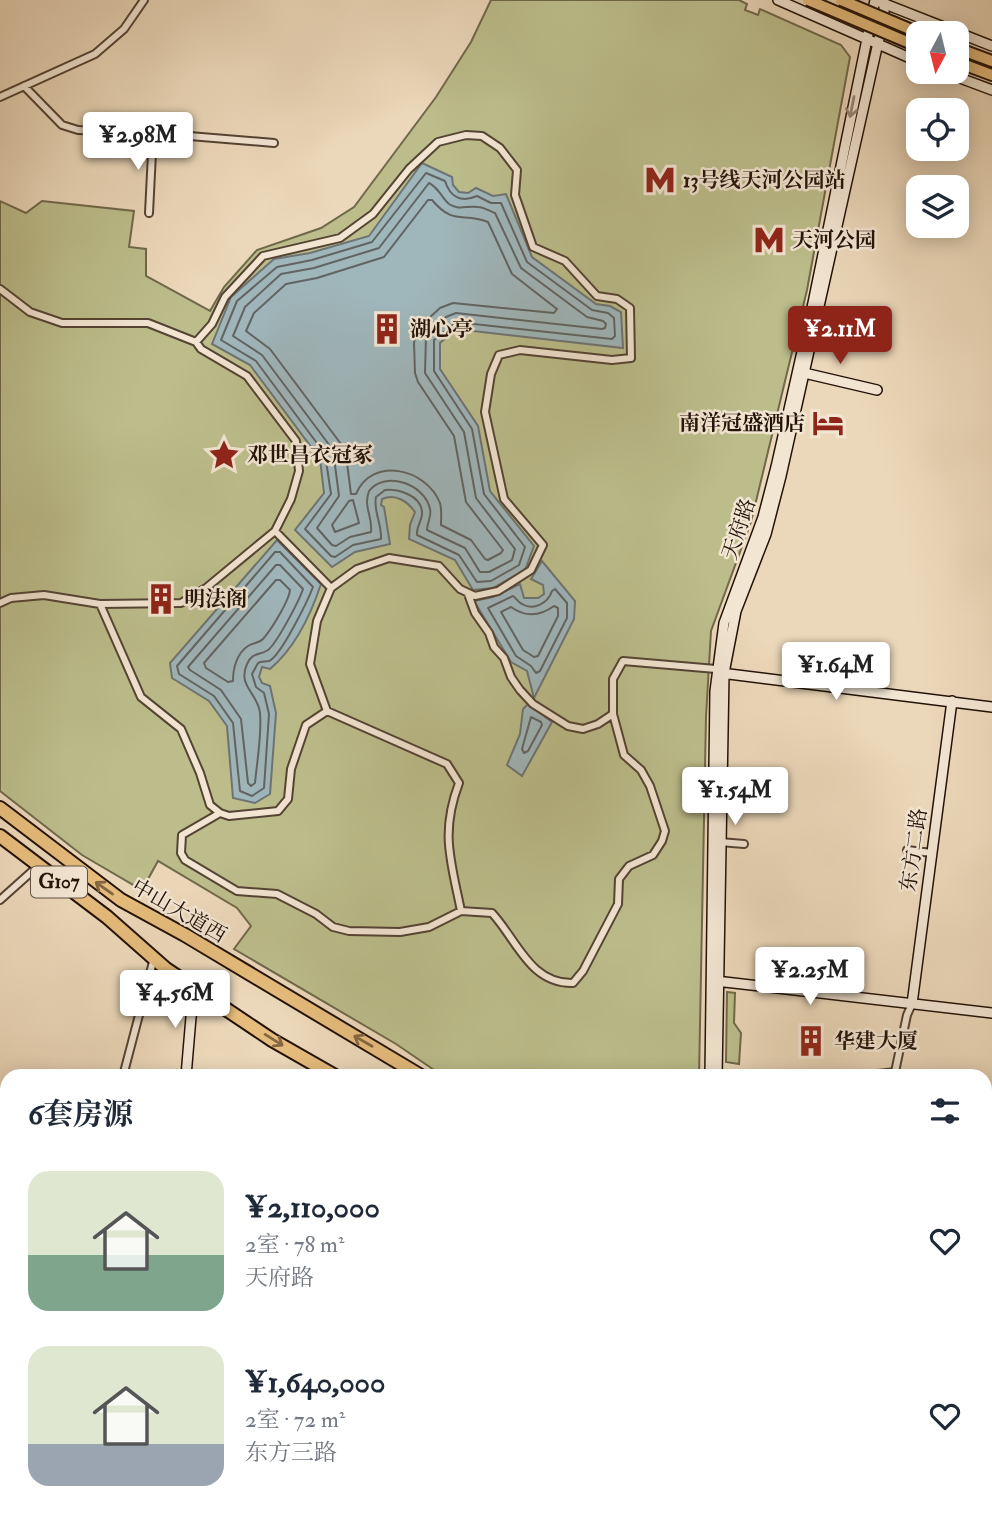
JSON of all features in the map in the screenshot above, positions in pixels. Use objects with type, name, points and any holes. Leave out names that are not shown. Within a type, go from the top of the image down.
[{"type":"highway","name":"中山大道西","points":[[0,808],[133,908],[185,935],[409,1069]]},
{"type":"highway","name":"中山大道西","points":[[0,836],[107,917],[154,958],[272,1040],[323,1069]]},
{"type":"main road","points":[[778,0],[906,57]]},
{"type":"main road","points":[[788,5],[807,0],[906,42]]},
{"type":"main road","points":[[841,0],[906,28]]},
{"type":"main road","points":[[881,1],[929,21]]},
{"type":"main road","name":"天府路","points":[[717,1069],[715,981],[719,671],[733,620],[770,520],[866,40],[881,1]]},
{"type":"main road","name":"天府路","points":[[801,372],[877,45],[881,1]]},
{"type":"main road","points":[[970,38],[992,46]]},
{"type":"main road","points":[[970,53],[992,61]]},
{"type":"main road","points":[[970,67],[992,75]]},
{"type":"main road","points":[[970,82],[992,90]]},
{"type":"main road","points":[[801,372],[877,390]]},
{"type":"main road","points":[[719,671],[992,707]]},
{"type":"main road","name":"天府路","points":[[710,1069],[720,842],[719,671]]},
{"type":"main road","name":"东方二路","points":[[912,1003],[952,701]]},
{"type":"main road","points":[[715,981],[992,1013]]},
{"type":"main road","points":[[187,1069],[191,1017],[197,988]]},
{"type":"street","points":[[0,97],[95,54],[124,29],[144,0]]},
{"type":"street","points":[[24,86],[62,125],[78,130],[274,143]]},
{"type":"street","points":[[149,213],[153,133]]},
{"type":"street","points":[[196,342],[212,324],[225,297],[263,256],[340,238],[373,214],[409,169],[438,142],[466,135],[482,136],[500,148],[517,170],[515,195],[533,247],[565,261],[597,296],[617,299],[630,308],[631,358],[612,360],[520,351],[499,355],[491,374],[485,412],[504,499],[543,545],[531,570],[498,590],[475,596],[468,594]]},
{"type":"street","points":[[0,289],[30,312],[62,323],[148,323],[196,342],[201,349],[247,376],[296,441],[299,471],[291,499],[275,531],[206,588],[181,603],[100,604],[44,595],[11,597],[0,603]]},
{"type":"street","points":[[275,531],[331,588]]},
{"type":"street","points":[[461,911],[447,840],[450,806],[459,783],[447,764],[327,711],[310,664],[317,621],[331,588],[356,569],[389,558],[439,566],[468,594],[475,613],[489,632],[494,647],[504,658],[511,677],[533,704],[568,726],[583,729],[598,724],[613,714]]},
{"type":"street","points":[[100,604],[141,697],[181,729],[210,805],[220,813],[229,816],[278,811],[288,799],[291,769],[306,725],[327,711]]},
{"type":"street","points":[[220,813],[182,835],[181,853],[185,860],[237,891],[277,894],[316,914],[333,927],[362,933],[400,932],[429,927],[461,911],[492,913],[504,926],[523,957],[541,974],[560,984],[573,984],[583,971],[618,904],[619,879],[629,866],[653,855],[665,831],[650,786],[641,770],[624,755],[613,714],[613,679],[623,662],[719,671]]},
{"type":"street","points":[[720,842],[744,844]]},
{"type":"street","points":[[907,850],[932,853]]},
{"type":"street","points":[[0,900],[38,866]]},
{"type":"street","points":[[125,1069],[154,958]]},
{"type":"street","points":[[897,1069],[907,1015],[912,1003]]},
{"type":"green space","name":"天河公园","points":[[491,0],[739,0],[747,4],[745,10],[758,15],[760,9],[841,45],[850,57],[807,290],[751,522],[711,631],[706,717],[699,1069],[433,1069],[396,1044],[234,949],[251,926],[237,908],[158,861],[142,890],[82,855],[0,791],[0,201],[26,213],[42,201],[134,211],[129,247],[146,249],[146,276],[210,311],[224,287],[257,250],[321,228],[354,207],[436,97],[471,42]]},
{"type":"green space","points":[[727,992],[735,993],[734,1023],[741,1033],[739,1064],[726,1062]]},
{"type":"water","points":[[422,163],[452,177],[453,185],[459,192],[468,193],[476,188],[493,196],[506,194],[532,257],[596,304],[610,306],[621,312],[623,348],[456,329],[440,343],[440,369],[478,426],[490,491],[534,546],[525,570],[493,588],[473,590],[455,560],[409,539],[415,512],[405,502],[392,497],[382,499],[381,505],[384,507],[390,544],[355,552],[332,567],[295,530],[324,493],[320,459],[250,365],[212,344],[231,297],[274,259],[310,253],[369,236]]},
{"type":"water","points":[[277,540],[321,584],[307,619],[287,651],[270,669],[262,667],[259,677],[262,683],[270,686],[276,713],[270,794],[255,803],[233,798],[227,726],[209,701],[172,678],[170,663]]},
{"type":"water","points":[[542,561],[575,601],[574,619],[534,698],[527,671],[511,662],[474,601],[493,597],[520,584],[524,598],[538,598],[544,594],[543,585],[531,579]]},
{"type":"water","points":[[528,704],[552,722],[522,776],[507,765],[520,734],[523,709]]},
{"type":"place","name":"13号线天河公园站","points":[[660,180]]},
{"type":"place","name":"天河公园","points":[[769,240]]},
{"type":"place","name":"湖心亭","points":[[387,329]]},
{"type":"place","name":"南洋冠盛酒店","points":[[828,423]]},
{"type":"place","name":"邓世昌衣冠冢","points":[[224,455]]},
{"type":"place","name":"明法阁","points":[[161,599]]},
{"type":"place","name":"华建大厦","points":[[811,1041]]}]
